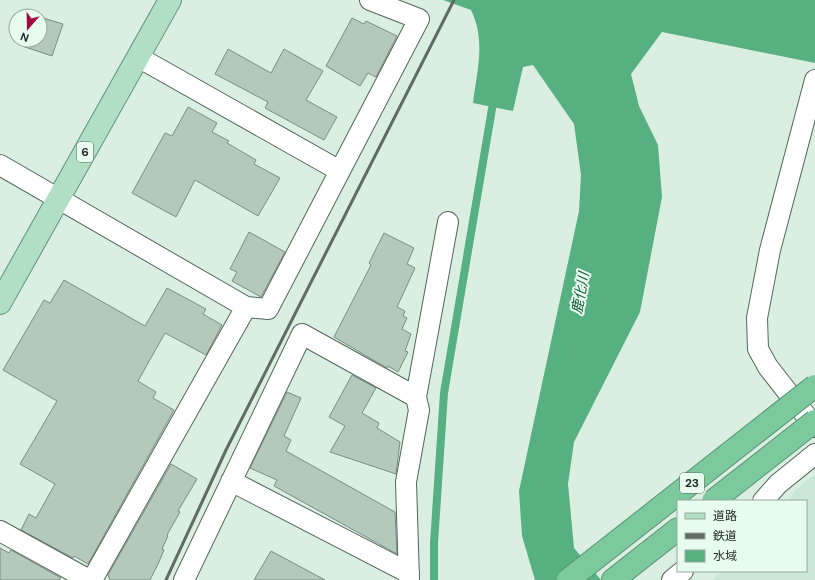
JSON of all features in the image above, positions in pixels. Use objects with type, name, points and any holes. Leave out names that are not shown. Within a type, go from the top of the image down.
[{"type":"highway","name":"23","points":[[568,580],[815,386]]},
{"type":"highway","name":"23","points":[[715,500],[815,421]]},
{"type":"highway","points":[[614,580],[677,530]]},
{"type":"main road","name":"6","points":[[0,303],[170,0]]},
{"type":"street","points":[[0,165],[246,308],[268,309],[419,19],[370,0]]},
{"type":"street","points":[[138,57],[340,171]]},
{"type":"street","points":[[814,82],[770,250],[757,318],[758,349],[768,367],[815,427]]},
{"type":"street","points":[[231,481],[409,576],[406,482],[419,410],[416,397],[448,222]]},
{"type":"street","points":[[92,580],[246,308]]},
{"type":"street","points":[[184,580],[302,334],[416,397]]},
{"type":"street","points":[[764,500],[778,484],[815,454]]},
{"type":"street","points":[[0,531],[89,580]]},
{"type":"street","points":[[672,580],[682,572]]},
{"type":"shaded area","points":[[815,474],[815,580],[712,580],[722,572],[807,572],[807,500],[790,500],[795,490]]},
{"type":"water","name":"鹿化川","points":[[443,0],[815,0],[815,63],[662,32],[631,74],[639,106],[658,145],[662,197],[640,312],[574,442],[568,484],[574,548],[601,580],[535,580],[522,536],[519,491],[579,211],[581,175],[574,124],[533,65],[523,67],[513,111],[473,103],[479,56],[476,22],[471,10]]},
{"type":"building","points":[[352,18],[364,24],[366,21],[397,36],[376,77],[368,73],[360,86],[326,66]]},
{"type":"building","points":[[48,19],[63,24],[52,56],[28,48],[48,48]]},
{"type":"building","points":[[228,49],[271,73],[284,49],[323,71],[306,100],[337,117],[324,140],[265,108],[268,102],[215,74]]},
{"type":"building","points":[[188,107],[217,123],[212,132],[229,141],[227,143],[256,160],[254,164],[280,178],[258,216],[195,180],[176,217],[132,193],[165,133],[172,136]]},
{"type":"building","points":[[249,232],[285,252],[261,297],[232,281],[237,272],[230,269]]},
{"type":"building","points":[[384,233],[414,248],[407,264],[415,268],[397,307],[405,311],[403,316],[407,318],[402,329],[411,334],[405,351],[408,352],[398,372],[388,366],[387,368],[334,337],[371,265],[369,263]]},
{"type":"building","points":[[64,280],[145,326],[167,288],[206,309],[203,314],[222,325],[206,355],[165,333],[138,381],[156,392],[153,398],[174,410],[88,564],[74,556],[73,558],[21,530],[29,514],[36,518],[55,484],[20,464],[57,401],[3,370],[44,300],[50,303]]},
{"type":"building","points":[[352,375],[376,388],[362,413],[379,423],[377,428],[400,442],[396,474],[330,452],[345,426],[329,417]]},
{"type":"building","points":[[287,392],[301,398],[284,436],[291,440],[286,451],[395,512],[397,554],[274,486],[277,480],[250,468]]},
{"type":"building","points":[[171,464],[197,479],[178,511],[180,512],[167,535],[168,536],[162,549],[164,550],[150,580],[110,580],[108,575]]},
{"type":"building","points":[[0,548],[9,553],[11,550],[61,578],[59,580],[0,580]]},
{"type":"building","points":[[271,551],[325,580],[254,580]]},
{"type":"waterway","points":[[434,580],[434,543],[444,393],[494,97]]},
{"type":"railway","points":[[166,580],[226,450],[454,0]]}]
